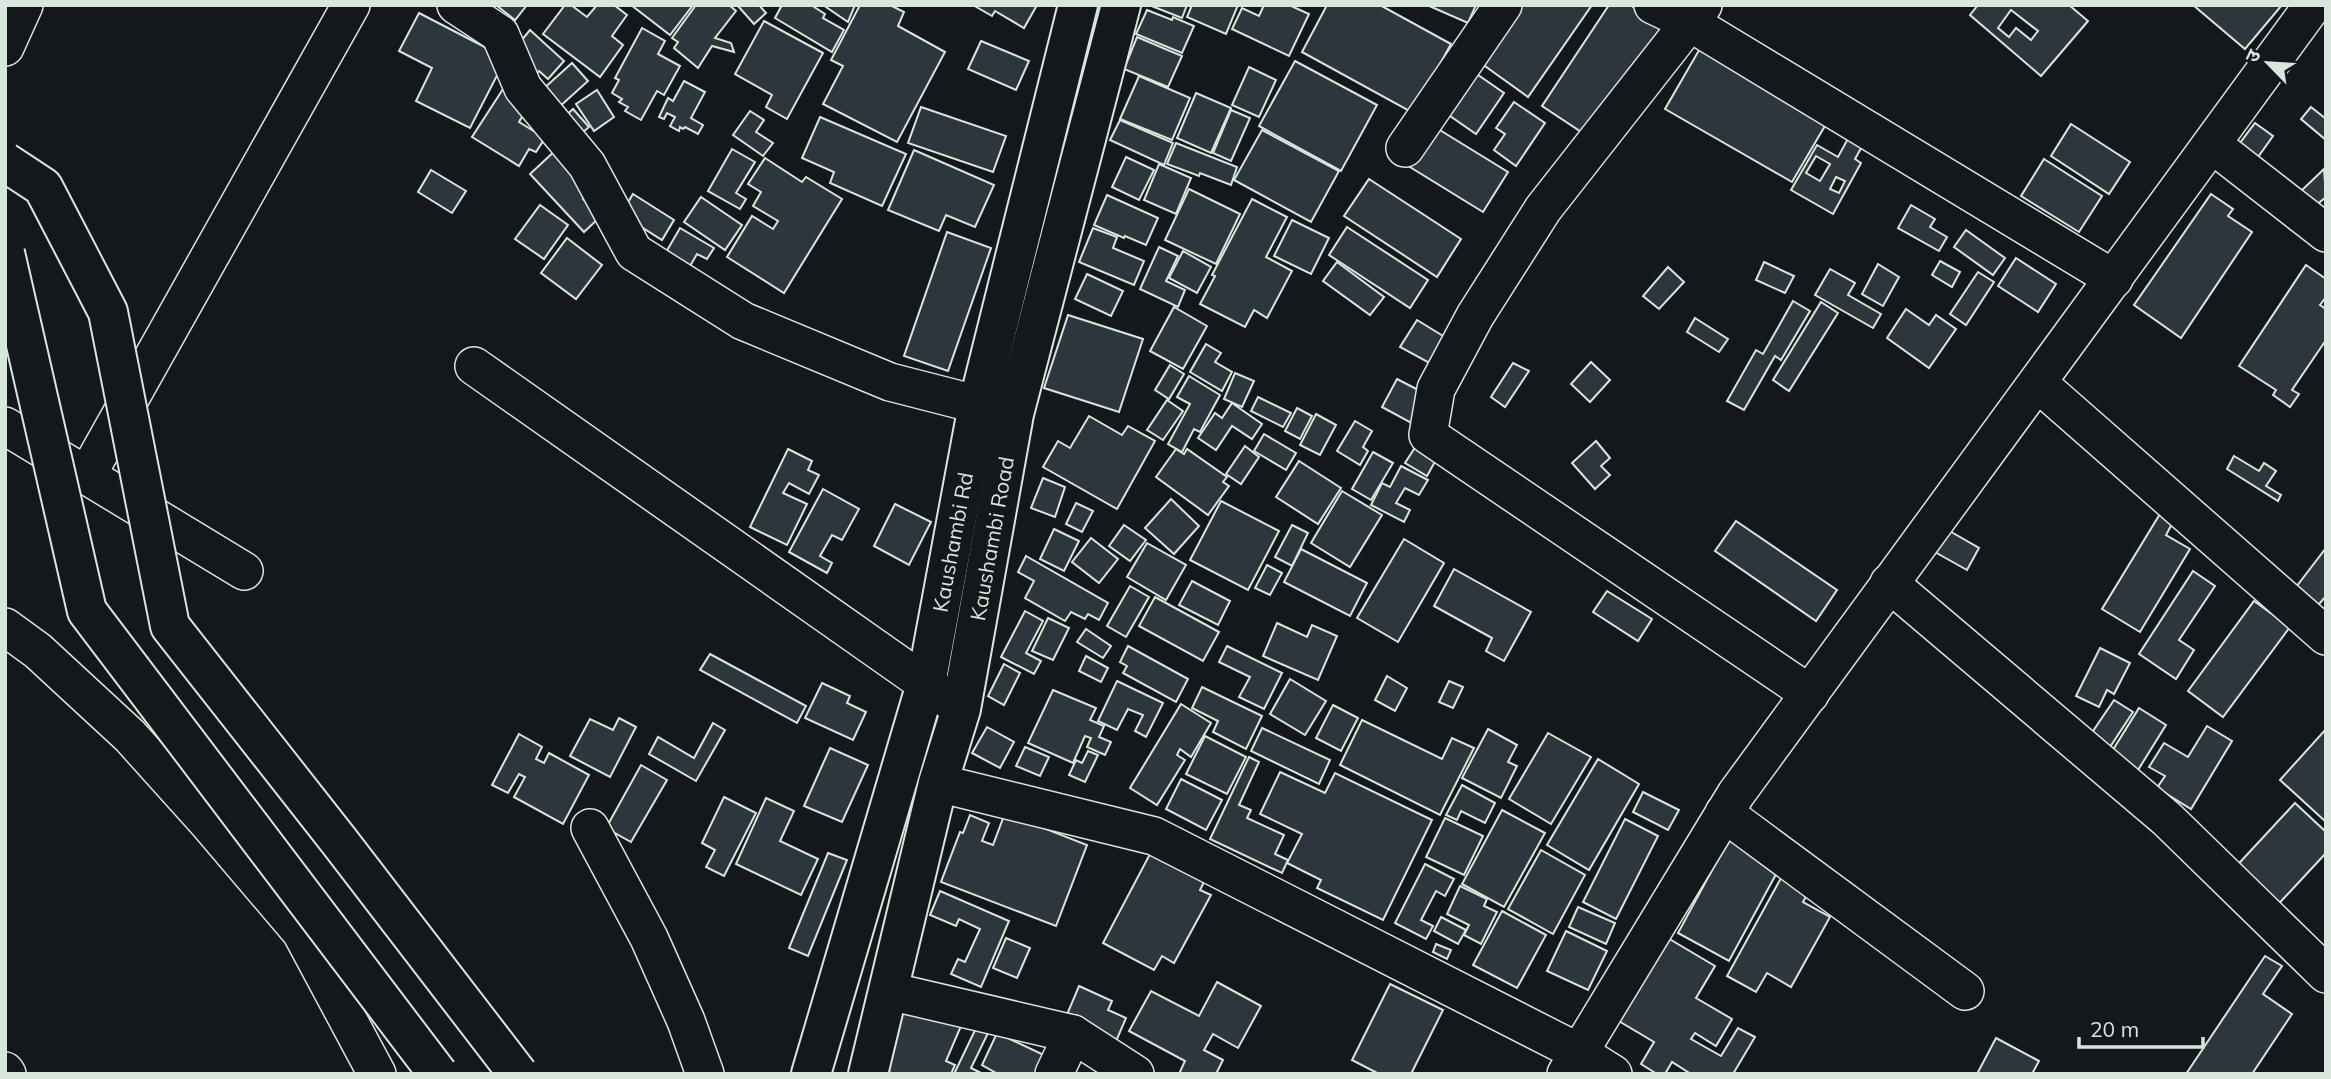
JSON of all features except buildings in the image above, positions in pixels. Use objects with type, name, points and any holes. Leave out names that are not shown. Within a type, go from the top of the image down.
[{"type":"main road","name":"Kaushambi Rd","points":[[811,1074],[926,684],[978,405],[1078,5]]},
{"type":"main road","name":"Kaushambi Road","points":[[868,1074],[938,783],[961,709],[1014,414],[1121,5]]},
{"type":"main road","points":[[5,162],[43,187],[108,312],[170,626],[340,841],[518,1074]]},
{"type":"main road","points":[[5,253],[88,611],[438,1074]]},
{"type":"street","points":[[5,47],[24,5]]},
{"type":"street","points":[[87,475],[351,5]]},
{"type":"street","points":[[456,5],[500,34],[523,88],[587,165],[634,252],[743,321],[890,382],[1014,414]]},
{"type":"street","points":[[1405,148],[1503,5]]},
{"type":"street","points":[[1653,5],[1696,14],[2114,279]]},
{"type":"street","points":[[1572,1063],[1724,813],[1889,583],[2039,384],[2313,5]]},
{"type":"street","points":[[1696,14],[1544,209],[1475,316],[1436,389],[1428,435],[1810,694]]},
{"type":"street","points":[[2213,145],[2326,233]]},
{"type":"street","points":[[474,366],[961,709]]},
{"type":"street","points":[[2039,384],[2326,636]]},
{"type":"street","points":[[5,426],[244,570]]},
{"type":"street","points":[[1889,583],[2167,818],[2326,974]]},
{"type":"street","points":[[5,627],[38,651],[130,736],[301,932],[377,1074]]},
{"type":"street","points":[[938,783],[1154,836],[1572,1063],[1613,1074]]},
{"type":"street","points":[[1724,813],[1965,990]]},
{"type":"street","points":[[590,828],[649,938],[686,1021],[705,1074]]},
{"type":"street","points":[[889,991],[1073,1034],[1135,1074]]},
{"type":"street","points":[[1054,1074],[1073,1034]]}]
